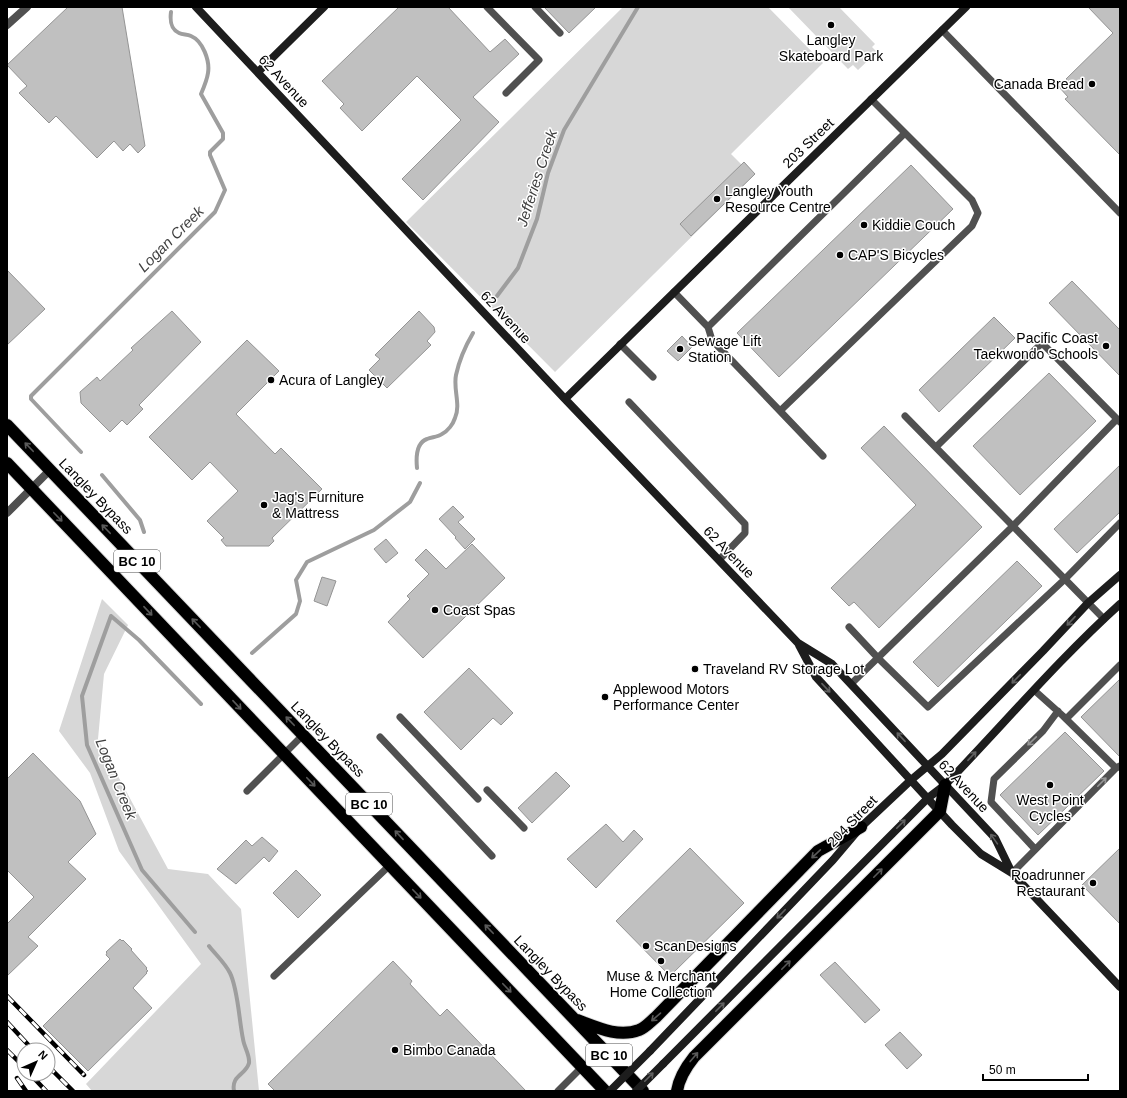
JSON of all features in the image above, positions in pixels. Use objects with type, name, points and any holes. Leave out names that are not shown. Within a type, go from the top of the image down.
[{"type":"highway","name":"Langley Bypass","points":[[7,425],[576,1020],[642,1091]]},
{"type":"highway","name":"BC 10","points":[[7,462],[605,1091]]},
{"type":"highway","points":[[677,1091],[678,1083],[684,1070],[694,1057],[940,811],[945,785]]},
{"type":"highway","points":[[576,1020],[608,1031],[625,1033],[639,1030],[656,1017],[818,851],[861,827]]},
{"type":"street","points":[[7,25],[26,7]]},
{"type":"street","name":"62 Avenue","points":[[196,7],[258,72],[310,130],[798,643],[832,664],[995,838],[1012,873]]},
{"type":"street","points":[[258,72],[324,7]]},
{"type":"street","name":"203 Street","points":[[565,399],[966,7]]},
{"type":"street","points":[[7,513],[50,470]]},
{"type":"street","name":"204 Street","points":[[610,1091],[833,860],[861,827],[951,745],[1088,603],[1120,575]]},
{"type":"street","points":[[636,1091],[928,798],[945,785],[1034,690],[1120,604]]},
{"type":"street","name":"62 Avenue","points":[[798,643],[816,677],[980,854],[1012,873],[1120,987]]},
{"type":"lane","points":[[487,7],[540,60],[506,93]]},
{"type":"lane","points":[[535,7],[560,33]]},
{"type":"lane","points":[[942,30],[1120,213]]},
{"type":"lane","points":[[780,411],[972,226],[978,213],[972,200],[872,99]]},
{"type":"lane","points":[[708,327],[905,133]]},
{"type":"lane","points":[[674,292],[708,327],[712,340],[823,456]]},
{"type":"lane","points":[[850,684],[1013,526],[1119,420],[1042,343],[936,447]]},
{"type":"lane","points":[[620,344],[653,377]]},
{"type":"lane","points":[[629,402],[745,524],[745,533],[719,560]]},
{"type":"lane","points":[[905,416],[1104,619]]},
{"type":"lane","points":[[849,627],[928,707],[1065,579],[1120,523]]},
{"type":"lane","points":[[1066,719],[1120,666]]},
{"type":"lane","points":[[1012,873],[1118,767],[1034,690]]},
{"type":"lane","points":[[1035,850],[990,802],[994,779],[1043,731],[1058,711]]},
{"type":"lane","points":[[400,717],[478,799]]},
{"type":"lane","points":[[247,791],[303,735]]},
{"type":"lane","points":[[380,737],[492,856]]},
{"type":"lane","points":[[487,790],[524,828]]},
{"type":"lane","points":[[274,976],[390,866]]},
{"type":"lane","points":[[558,1091],[582,1067]]},
{"type":"shaded area","points":[[623,7],[768,7],[823,63],[731,154],[753,176],[555,372],[406,222]]},
{"type":"shaded area","name":"Langley Skateboard Park","points":[[788,7],[839,7],[875,44],[872,47],[877,52],[858,70],[853,65],[848,69]]},
{"type":"shaded area","points":[[102,599],[128,625],[104,674],[98,739],[168,869],[208,874],[241,909],[259,1091],[92,1091],[86,1084],[201,964],[119,851],[90,773],[59,731]]},
{"type":"building","points":[[68,7],[122,7],[145,146],[138,153],[130,144],[123,151],[114,141],[97,158],[56,116],[49,123],[19,93],[27,86],[7,65]]},
{"type":"building","points":[[399,7],[448,7],[490,52],[505,39],[519,54],[473,97],[499,122],[423,200],[402,179],[461,120],[417,76],[362,131],[340,108],[344,104],[322,81]]},
{"type":"building","points":[[544,7],[596,7],[569,33]]},
{"type":"building","name":"Canada Bread","points":[[1088,7],[1120,7],[1120,155],[1065,99],[1068,97],[1059,87],[1113,33]]},
{"type":"building","name":"Langley Youth Resource Centre","points":[[744,162],[755,174],[691,236],[680,224]]},
{"type":"building","points":[[911,165],[953,209],[779,377],[737,333]]},
{"type":"building","points":[[7,270],[45,309],[7,345]]},
{"type":"building","points":[[1072,281],[1120,330],[1120,376],[1049,303]]},
{"type":"building","points":[[172,311],[201,342],[139,405],[143,409],[127,425],[122,420],[110,432],[81,403],[80,392],[97,377],[100,381],[133,350],[131,348]]},
{"type":"building","points":[[419,311],[434,327],[435,332],[427,341],[431,345],[387,388],[369,370],[380,359],[375,355]]},
{"type":"building","points":[[994,317],[1015,338],[939,412],[919,390]]},
{"type":"building","name":"Sewage Lift Station","points":[[682,336],[692,347],[678,361],[667,351]]},
{"type":"building","points":[[247,340],[279,371],[236,414],[275,454],[281,448],[322,489],[272,538],[274,541],[269,546],[226,546],[221,540],[224,538],[207,521],[238,491],[210,462],[192,480],[149,437]]},
{"type":"building","points":[[1049,373],[1096,421],[1020,495],[973,446]]},
{"type":"building","points":[[884,426],[982,527],[879,628],[854,602],[849,606],[831,588],[916,505],[861,448]]},
{"type":"building","points":[[1120,465],[1120,512],[1077,553],[1054,529]]},
{"type":"building","points":[[453,506],[464,517],[458,522],[475,539],[465,549],[439,519]]},
{"type":"building","points":[[386,539],[398,553],[386,563],[374,549]]},
{"type":"building","name":"Coast Spas","points":[[472,544],[505,578],[423,658],[388,622],[410,599],[407,596],[429,574],[415,560],[426,549],[446,569]]},
{"type":"building","points":[[1017,561],[1042,586],[938,687],[913,662]]},
{"type":"building","points":[[322,577],[336,581],[327,606],[314,601]]},
{"type":"building","points":[[469,668],[513,713],[501,725],[493,718],[461,750],[424,712]]},
{"type":"building","points":[[1120,679],[1120,757],[1081,717]]},
{"type":"building","points":[[1065,732],[1104,771],[1038,835],[1000,795]]},
{"type":"building","points":[[33,753],[80,801],[96,834],[68,862],[86,879],[28,937],[38,946],[7,976],[7,924],[34,897],[7,870],[7,779]]},
{"type":"building","points":[[556,772],[570,786],[532,823],[518,808]]},
{"type":"building","points":[[606,824],[623,842],[634,830],[643,839],[596,888],[567,859]]},
{"type":"building","points":[[262,837],[278,851],[269,862],[264,857],[236,884],[217,869],[246,840],[252,846]]},
{"type":"building","points":[[690,848],[744,903],[670,976],[616,921]]},
{"type":"building","points":[[1120,848],[1120,924],[1082,885]]},
{"type":"building","points":[[296,870],[321,895],[298,918],[273,893]]},
{"type":"building","points":[[120,939],[132,949],[131,950],[147,968],[147,973],[133,988],[152,1008],[88,1071],[43,1026],[110,959],[106,955],[106,952]]},
{"type":"building","name":"Bimbo Canada","points":[[393,961],[412,981],[410,984],[440,1016],[447,1009],[526,1091],[275,1091],[268,1084]]},
{"type":"building","points":[[835,962],[880,1010],[865,1023],[820,975]]},
{"type":"building","points":[[900,1032],[922,1055],[907,1069],[885,1045]]},
{"type":"waterway","name":"Jefferies Creek","points":[[497,296],[518,268],[537,219],[548,173],[564,130],[638,7]]},
{"type":"waterway","name":"Logan Creek","points":[[81,452],[31,399],[31,396],[215,212],[225,190],[210,155],[210,152],[223,139],[223,133],[201,94],[208,73],[207,57],[199,42],[190,35],[179,33],[172,27],[171,12]]},
{"type":"waterway","name":"Jefferies Creek","points":[[417,468],[417,455],[419,447],[423,441],[444,433],[450,427],[457,413],[455,380],[463,353],[473,333]]},
{"type":"waterway","name":"Logan Creek","points":[[102,475],[140,520],[144,532]]},
{"type":"waterway","name":"Jefferies Creek","points":[[252,653],[296,614],[300,601],[296,580],[307,562],[374,530],[410,502],[420,483]]},
{"type":"waterway","name":"Logan Creek","points":[[195,932],[142,870],[87,745],[82,696],[111,616],[139,640],[201,704]]},
{"type":"waterway","name":"Logan Creek","points":[[209,946],[226,966],[233,980],[244,1042],[249,1057],[247,1067],[235,1082],[234,1091]]},
{"type":"railway","points":[[7,996],[84,1075]]},
{"type":"railway","points":[[7,1022],[26,1042]]},
{"type":"railway","points":[[7,1050],[16,1059]]},
{"type":"railway","points":[[56,1074],[73,1091]]},
{"type":"railway","points":[[20,1082],[26,1091]]},
{"type":"railway","points":[[38,1082],[46,1091]]},
{"type":"place","name":"Langley Skateboard Park","points":[[831,25]]},
{"type":"place","name":"Canada Bread","points":[[1092,84]]},
{"type":"place","name":"Langley Youth Resource Centre","points":[[717,199]]},
{"type":"place","name":"Kiddie Couch","points":[[864,225]]},
{"type":"place","name":"CAP'S Bicycles","points":[[840,255]]},
{"type":"place","name":"Pacific Coast Taekwondo Schools","points":[[1106,346]]},
{"type":"place","name":"Sewage Lift Station","points":[[680,349]]},
{"type":"place","name":"Acura of Langley","points":[[271,380]]},
{"type":"place","name":"Jag's Furniture & Mattress","points":[[264,505]]},
{"type":"place","name":"Coast Spas","points":[[435,610]]},
{"type":"place","name":"Traveland RV Storage Lot","points":[[695,669]]},
{"type":"place","name":"Applewood Motors Performance Center","points":[[605,697]]},
{"type":"place","name":"West Point Cycles","points":[[1050,785]]},
{"type":"place","name":"Roadrunner Restaurant","points":[[1093,883]]},
{"type":"place","name":"ScanDesigns","points":[[646,946]]},
{"type":"place","name":"Muse & Merchant Home Collection","points":[[661,961]]},
{"type":"place","name":"Bimbo Canada","points":[[395,1050]]}]
